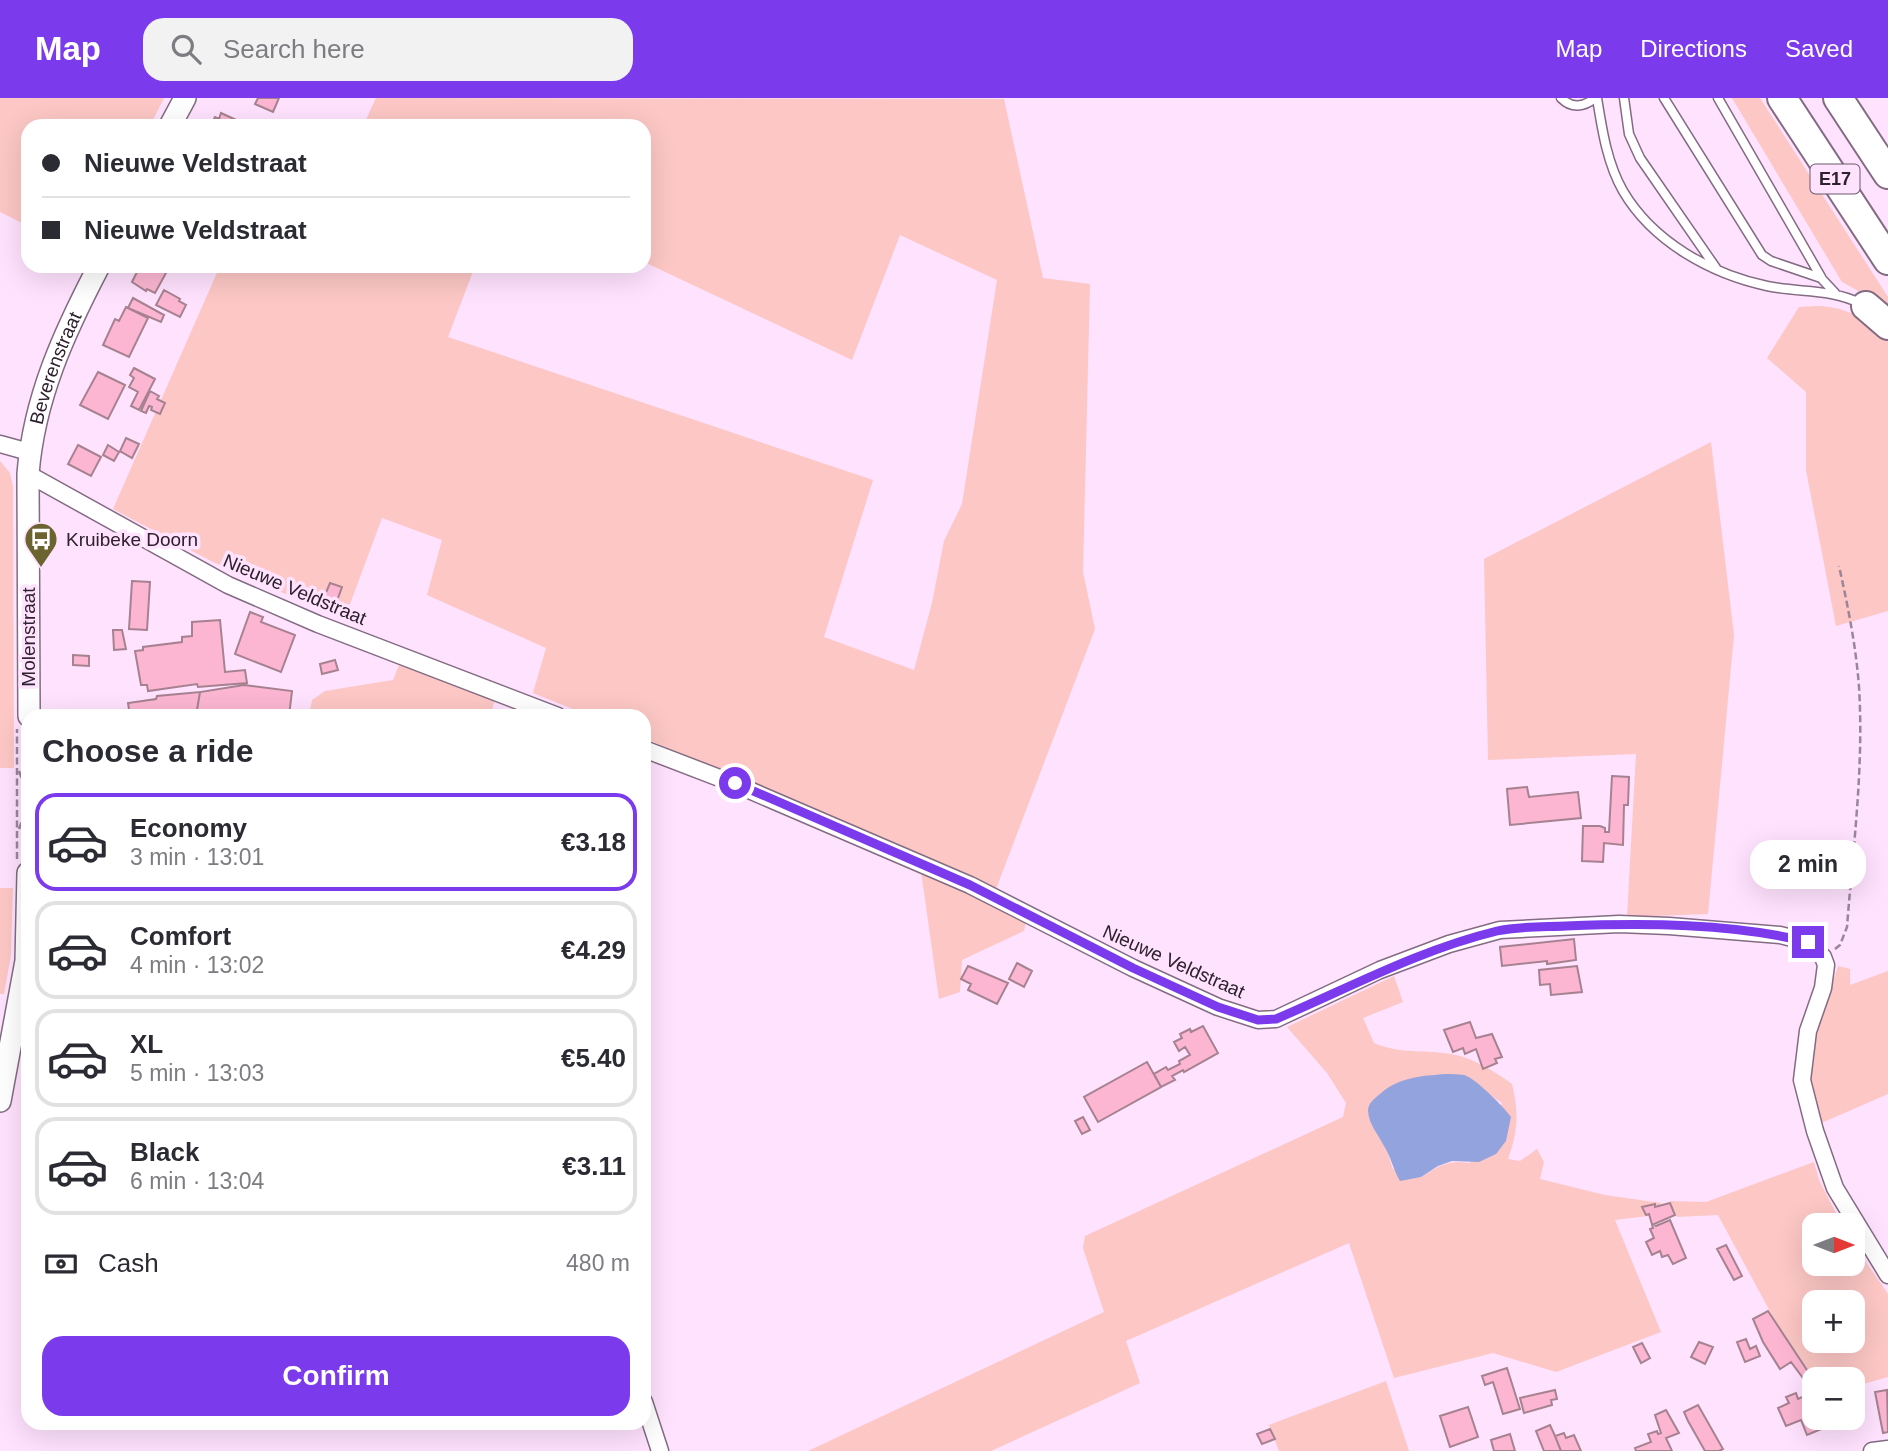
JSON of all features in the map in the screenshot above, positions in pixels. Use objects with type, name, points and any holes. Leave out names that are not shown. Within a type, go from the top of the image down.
[{"type":"highway","name":"E17","points":[[1783,98],[1888,260]]},
{"type":"highway","name":"E17","points":[[1838,98],[1888,174]]},
{"type":"highway","points":[[1866,306],[1888,324]]},
{"type":"street","points":[[174,119],[185,98]]},
{"type":"street","name":"Beverenstraat","points":[[28,474],[38,410],[54,358],[96,273]]},
{"type":"street","points":[[0,444],[30,452]]},
{"type":"street","name":"Molenstraat","points":[[28,474],[29,709]]},
{"type":"street","name":"Nieuwe Veldstraat","points":[[28,474],[228,585],[318,624],[540,709]]},
{"type":"street","name":"Nieuwe Veldstraat","points":[[651,752],[735,783],[970,885],[1133,968],[1218,1007],[1258,1020],[1276,1019],[1380,971],[1449,944],[1500,930],[1619,924],[1753,932],[1808,942],[1823,957]]},
{"type":"street","points":[[1823,957],[1826,965],[1823,988],[1808,1031],[1802,1080],[1815,1130],[1835,1188],[1888,1275]]},
{"type":"street","points":[[0,1101],[21,988]]},
{"type":"street","points":[[651,1423],[660,1451]]},
{"type":"street","points":[[1872,1451],[1888,1449]]},
{"type":"lane","points":[[1561,98],[1574,106],[1587,105],[1596,98],[1610,161],[1623,190],[1644,220],[1672,244],[1697,261],[1768,286],[1835,293],[1866,306]]},
{"type":"lane","points":[[1624,98],[1629,134],[1640,158],[1718,270]]},
{"type":"lane","points":[[1664,98],[1762,255],[1771,261],[1821,278]]},
{"type":"lane","points":[[1718,98],[1821,278],[1835,293]]},
{"type":"path","points":[[1823,957],[1840,945],[1847,927],[1859,742],[1859,688],[1853,631],[1839,566]]},
{"type":"path","points":[[18,768],[21,776]]},
{"type":"path","points":[[17,833],[21,823]]},
{"type":"shaded area","points":[[0,98],[164,98],[154,119],[21,119],[21,222],[0,212]]},
{"type":"shaded area","points":[[376,98],[1004,99],[1043,278],[1090,284],[1083,572],[1095,629],[996,889],[651,741],[651,709],[573,709],[533,693],[546,648],[427,595],[442,540],[382,518],[344,620],[211,561],[113,509],[217,273],[472,273],[448,337],[873,480],[824,637],[914,670],[932,603],[944,541],[962,504],[997,280],[900,235],[852,360],[651,265],[651,119],[366,119]]},
{"type":"shaded area","points":[[1732,98],[1760,98],[1888,297],[1888,313],[1871,298],[1842,282]]},
{"type":"shaded area","points":[[1817,306],[1848,312],[1872,326],[1888,341],[1888,611],[1836,626],[1806,470],[1806,392],[1767,358],[1799,307]]},
{"type":"shaded area","points":[[1711,442],[1734,635],[1708,914],[1627,917],[1636,754],[1488,760],[1484,559]]},
{"type":"shaded area","points":[[0,461],[10,473],[13,487],[14,768],[0,768]]},
{"type":"shaded area","points":[[399,665],[495,700],[492,709],[310,709],[312,700],[325,691],[393,680]]},
{"type":"shaded area","points":[[921,871],[1026,922],[1024,931],[962,960],[960,992],[939,999]]},
{"type":"shaded area","points":[[0,888],[13,888],[11,955],[4,994],[0,994]]},
{"type":"shaded area","points":[[1838,966],[1850,969],[1850,985],[1888,971],[1888,1094],[1819,1124],[1809,1081],[1814,1041]]},
{"type":"shaded area","points":[[1394,976],[1403,1002],[1363,1018],[1374,1043],[1407,1051],[1460,1056],[1487,1068],[1512,1084],[1516,1122],[1508,1159],[1520,1161],[1537,1149],[1544,1162],[1540,1179],[1605,1195],[1661,1203],[1656,1215],[1615,1220],[1661,1332],[1556,1372],[1493,1353],[1394,1378],[1349,1243],[1126,1341],[1140,1383],[991,1451],[808,1451],[1104,1312],[1083,1248],[1085,1236],[1343,1117],[1346,1103],[1327,1073],[1287,1027]],"holes":[[[1477,1083],[1502,1103],[1470,1163],[1444,1164],[1421,1177],[1393,1169],[1370,1120],[1372,1101]]]},
{"type":"shaded area","points":[[1814,1162],[1819,1180],[1836,1213],[1802,1213],[1802,1276],[1866,1276],[1866,1262],[1888,1294],[1888,1377],[1865,1384],[1865,1367],[1806,1367],[1773,1317],[1718,1215],[1677,1217],[1670,1201],[1706,1202]]},
{"type":"shaded area","points":[[1386,1381],[1409,1451],[1279,1451],[1269,1425]]},
{"type":"water","points":[[1446,1074],[1469,1077],[1502,1106],[1511,1117],[1506,1141],[1496,1154],[1479,1162],[1452,1161],[1421,1177],[1400,1181],[1370,1121],[1369,1106],[1387,1088],[1395,1084],[1419,1077]]},
{"type":"building","points":[[258,98],[279,98],[273,112],[255,104]]},
{"type":"building","points":[[221,113],[234,119],[219,119]]},
{"type":"building","points":[[136,273],[166,273],[155,293],[132,282]]},
{"type":"building","points":[[164,290],[186,305],[180,317],[156,305]]},
{"type":"building","points":[[133,298],[164,315],[161,322],[128,308]]},
{"type":"building","points":[[126,307],[148,318],[129,357],[103,345],[115,319],[119,321]]},
{"type":"building","points":[[134,368],[155,379],[139,410],[131,406],[138,392],[129,387],[134,378],[130,375]]},
{"type":"building","points":[[98,372],[125,385],[108,419],[80,405]]},
{"type":"building","points":[[150,391],[165,403],[160,414],[149,406],[146,413],[141,411]]},
{"type":"building","points":[[126,438],[139,444],[132,458],[120,451]]},
{"type":"building","points":[[78,445],[101,457],[91,476],[68,464]]},
{"type":"building","points":[[108,445],[119,452],[114,461],[103,455]]},
{"type":"building","points":[[132,581],[150,582],[147,630],[129,629]]},
{"type":"building","points":[[330,583],[342,587],[335,606],[322,602]]},
{"type":"building","points":[[250,612],[263,617],[261,622],[295,635],[281,672],[235,654]]},
{"type":"building","points":[[220,620],[225,672],[245,670],[247,683],[198,687],[197,684],[148,691],[147,685],[141,685],[135,651],[143,650],[143,647],[182,642],[182,637],[192,636],[192,622]]},
{"type":"building","points":[[113,630],[122,630],[126,649],[114,650]]},
{"type":"building","points":[[73,655],[89,656],[89,666],[73,665]]},
{"type":"building","points":[[335,660],[338,670],[322,674],[320,664]]},
{"type":"building","points":[[244,685],[292,691],[290,709],[197,709],[200,692]]},
{"type":"building","points":[[200,692],[197,709],[129,709],[128,703],[156,699],[157,696]]},
{"type":"building","points":[[1612,776],[1629,777],[1628,805],[1624,805],[1623,845],[1604,843],[1603,862],[1582,861],[1583,826],[1600,826],[1605,828],[1605,832],[1609,832]]},
{"type":"building","points":[[1527,787],[1529,797],[1578,792],[1581,818],[1510,825],[1507,789]]},
{"type":"building","points":[[1574,939],[1576,960],[1502,966],[1500,947]]},
{"type":"building","points":[[1017,963],[1032,971],[1024,987],[1009,979]]},
{"type":"building","points":[[968,966],[1008,983],[997,1004],[968,990],[971,984],[961,979]]},
{"type":"building","points":[[1577,966],[1582,992],[1551,995],[1550,984],[1540,985],[1539,970]]},
{"type":"building","points":[[1470,1022],[1476,1038],[1492,1034],[1502,1057],[1495,1059],[1497,1063],[1483,1069],[1476,1049],[1465,1054],[1463,1048],[1453,1052],[1444,1030]]},
{"type":"building","points":[[1203,1026],[1218,1053],[1172,1076],[1175,1080],[1161,1087],[1154,1074],[1166,1067],[1168,1070],[1180,1064],[1179,1061],[1190,1055],[1185,1047],[1179,1051],[1174,1042],[1182,1038],[1180,1034]]},
{"type":"building","points":[[1147,1062],[1161,1087],[1098,1122],[1084,1097]]},
{"type":"building","points":[[1083,1117],[1090,1130],[1082,1134],[1075,1121]]},
{"type":"building","points":[[1670,1203],[1675,1215],[1654,1224],[1656,1226],[1670,1220],[1686,1258],[1673,1264],[1668,1255],[1662,1257],[1660,1251],[1652,1255],[1646,1242],[1654,1238],[1650,1229],[1653,1228],[1649,1214],[1646,1215],[1642,1207]]},
{"type":"building","points":[[1726,1245],[1742,1276],[1734,1280],[1717,1249]]},
{"type":"building","points":[[1768,1311],[1805,1367],[1802,1367],[1802,1377],[1791,1362],[1780,1369],[1763,1342],[1753,1319]]},
{"type":"building","points":[[1746,1339],[1750,1349],[1756,1346],[1760,1356],[1745,1362],[1737,1342]]},
{"type":"building","points":[[1699,1342],[1713,1347],[1705,1364],[1691,1357]]},
{"type":"building","points":[[1642,1343],[1650,1358],[1641,1363],[1633,1347]]},
{"type":"building","points":[[1507,1368],[1520,1409],[1503,1414],[1493,1382],[1485,1385],[1482,1376]]},
{"type":"building","points":[[1555,1390],[1557,1399],[1551,1400],[1552,1405],[1524,1413],[1520,1398]]},
{"type":"building","points":[[1887,1390],[1888,1432],[1883,1433],[1875,1392]]},
{"type":"building","points":[[1796,1393],[1798,1399],[1802,1397],[1802,1422],[1801,1420],[1786,1426],[1778,1408],[1789,1403],[1786,1397]]},
{"type":"building","points":[[1698,1405],[1723,1449],[1705,1451],[1684,1412]]},
{"type":"building","points":[[1468,1407],[1478,1437],[1450,1447],[1440,1416]]},
{"type":"building","points":[[1666,1410],[1679,1433],[1666,1438],[1672,1451],[1636,1451],[1635,1448],[1651,1442],[1648,1434],[1657,1431],[1658,1434],[1661,1433],[1655,1415]]},
{"type":"building","points":[[1550,1425],[1561,1451],[1544,1451],[1536,1431]]},
{"type":"building","points":[[1270,1429],[1275,1439],[1262,1444],[1257,1434]]},
{"type":"building","points":[[1805,1430],[1819,1430],[1807,1435]]},
{"type":"building","points":[[1564,1433],[1566,1438],[1574,1435],[1581,1451],[1561,1451],[1555,1436]]},
{"type":"building","points":[[1510,1434],[1515,1451],[1494,1451],[1491,1440]]},
{"type":"place","name":"Kruibeke Doorn","points":[[41,569]]},
{"type":"route","points":[[735,783],[970,885],[1133,968],[1218,1007],[1258,1020],[1276,1019],[1380,971],[1449,944],[1500,930],[1619,924],[1753,932],[1808,942]]}]
